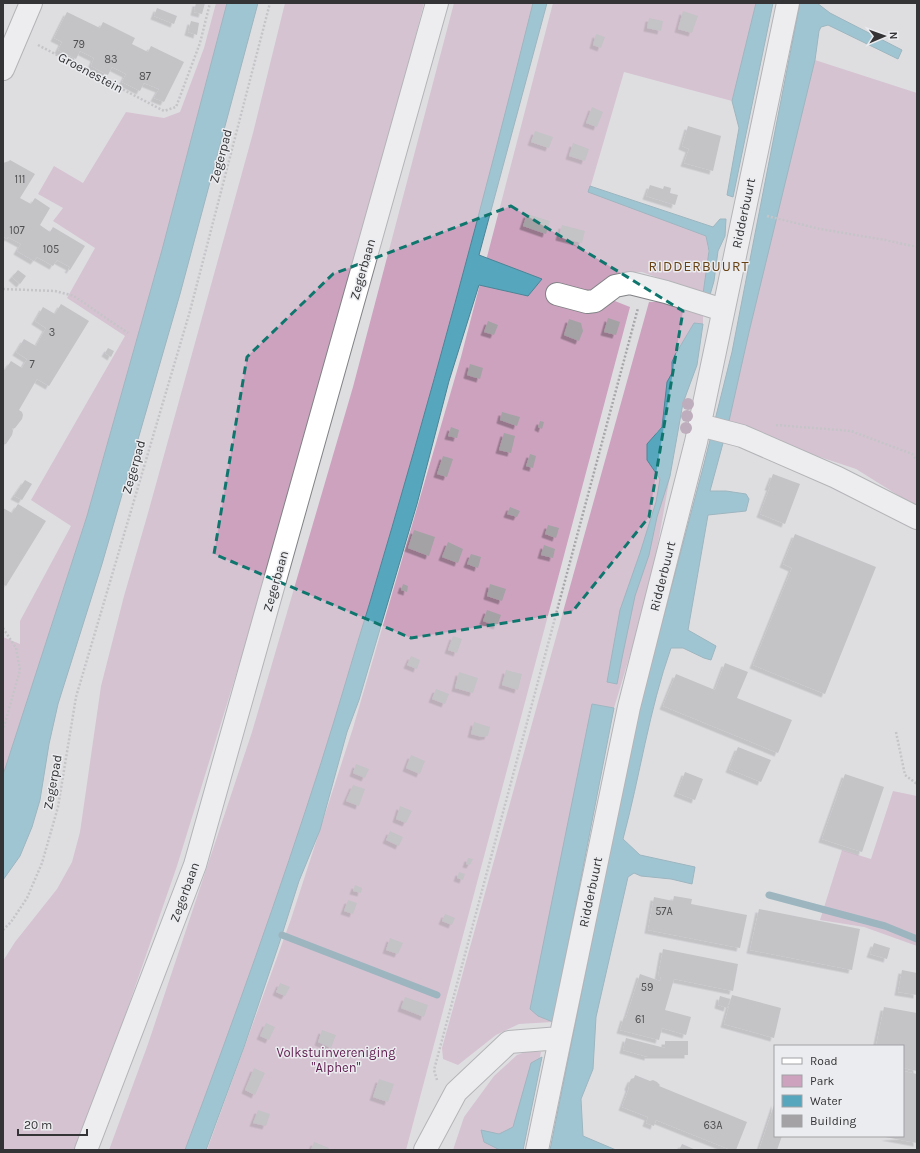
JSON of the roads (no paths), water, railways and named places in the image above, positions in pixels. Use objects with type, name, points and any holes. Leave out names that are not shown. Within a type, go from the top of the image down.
[{"type":"street","points":[[3,69],[11,31],[31,3]]},
{"type":"street","name":"Zegerbaan","points":[[86,1150],[195,866],[436,3]]},
{"type":"street","name":"Ridderbuurt","points":[[537,1150],[629,707],[700,425],[788,3]]},
{"type":"street","points":[[557,294],[587,302],[594,301],[615,286],[630,283],[666,292],[723,310]]},
{"type":"street","points":[[700,425],[742,436],[836,477],[917,518]]},
{"type":"street","points":[[425,1150],[456,1092],[509,1042],[560,1038]]},
{"type":"water","points":[[227,3],[258,3],[180,294],[102,564],[58,704],[49,744],[40,800],[32,827],[20,856],[3,880],[3,775],[87,516],[162,250]]},
{"type":"water","points":[[533,3],[547,3],[479,255],[542,279],[528,296],[479,285],[449,381],[417,504],[359,700],[347,732],[320,830],[299,881],[244,1047],[206,1150],[185,1150],[238,1006],[305,812],[370,602],[475,229]]},
{"type":"water","points":[[756,3],[773,3],[733,197],[727,195],[739,128],[732,101]]},
{"type":"water","points":[[800,3],[817,3],[830,13],[902,50],[898,59],[828,25],[821,27],[819,31],[815,60],[729,421],[710,491],[726,491],[746,494],[749,499],[746,511],[708,515],[688,630],[716,646],[711,660],[683,648],[671,648],[663,671],[623,839],[640,855],[695,867],[692,884],[671,879],[641,876],[634,873],[628,877],[596,1017],[593,1069],[581,1099],[583,1136],[616,1150],[550,1150],[635,725],[732,352]]},
{"type":"water","points":[[590,186],[713,227],[720,219],[726,219],[725,236],[718,251],[714,281],[710,295],[703,294],[709,251],[706,236],[588,192]]},
{"type":"water","points":[[694,323],[703,324],[697,365],[683,403],[670,476],[657,517],[649,555],[635,596],[617,684],[607,682],[620,610],[656,502],[660,479],[647,460],[647,444],[662,427],[667,382],[672,373],[672,362]]},
{"type":"water","points":[[592,704],[614,708],[553,1022],[538,1016],[530,1009]]},
{"type":"water","points":[[542,1057],[523,1150],[500,1150],[484,1142],[481,1130],[499,1134],[513,1127],[531,1063]]},
{"type":"waterway","points":[[769,895],[885,926],[917,939]]},
{"type":"waterway","points":[[282,935],[437,995]]},
{"type":"district","name":"RIDDERBUURT","points":[[699,266]]},
{"type":"park label","name":"Volkstuinvereniging \"Alphen\"","points":[[336,1060]]}]
